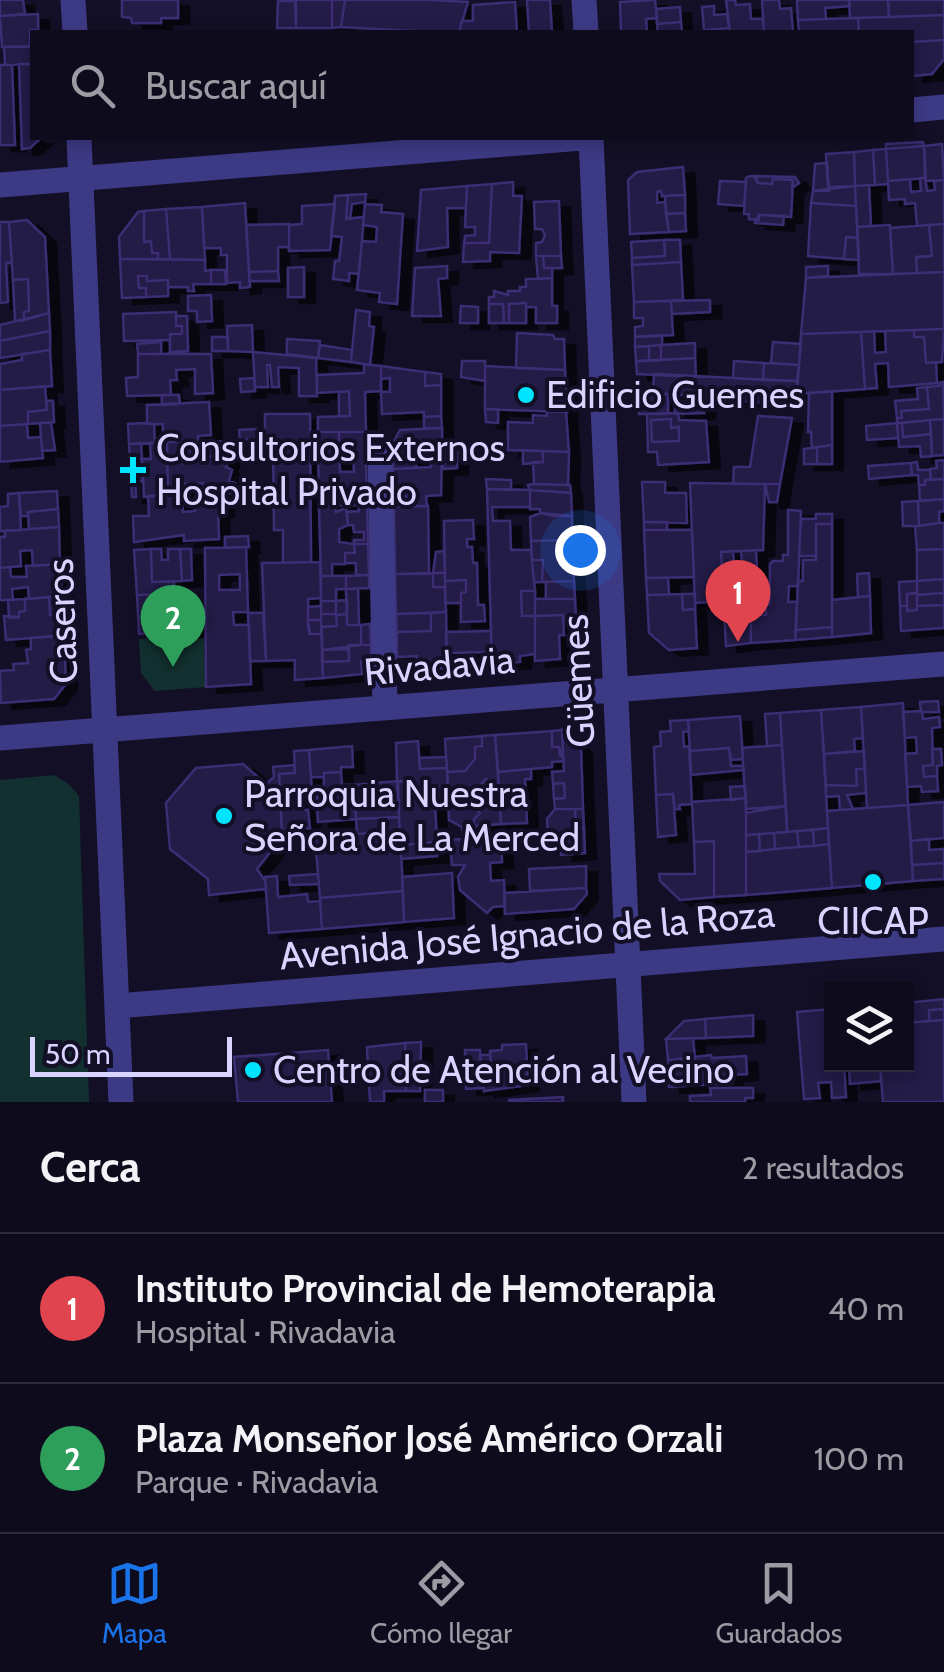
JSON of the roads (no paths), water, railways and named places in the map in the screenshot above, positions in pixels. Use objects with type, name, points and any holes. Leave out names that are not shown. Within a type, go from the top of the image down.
[{"type":"street","points":[[74,0],[75,30]]},
{"type":"street","points":[[584,0],[586,30]]},
{"type":"street","points":[[914,110],[944,107]]},
{"type":"street","name":"Caseros","points":[[79,140],[121,1102]]},
{"type":"street","points":[[0,185],[558,140]]},
{"type":"street","name":"Güemes","points":[[591,140],[634,1102]]},
{"type":"street","points":[[380,457],[385,708]]},
{"type":"street","name":"Rivadavia","points":[[0,738],[944,664]]},
{"type":"street","name":"Avenida José Ignacio de la Roza","points":[[116,1006],[944,940]]},
{"type":"place","name":"Edificio Guemes","points":[[526,395]]},
{"type":"place","name":"Consultorios Externos Hospital Privado","points":[[133,470]]},
{"type":"place","name":"Instituto Provincial de Hemoterapia","points":[[738,642]]},
{"type":"place","name":"Plaza Monseñor José Américo Orzali","points":[[173,667]]},
{"type":"place","name":"Parroquia Nuestra Señora de La Merced","points":[[224,816]]},
{"type":"place","name":"CIICAP","points":[[873,882]]},
{"type":"place","name":"Centro de Atención al Vecino","points":[[253,1070]]}]
